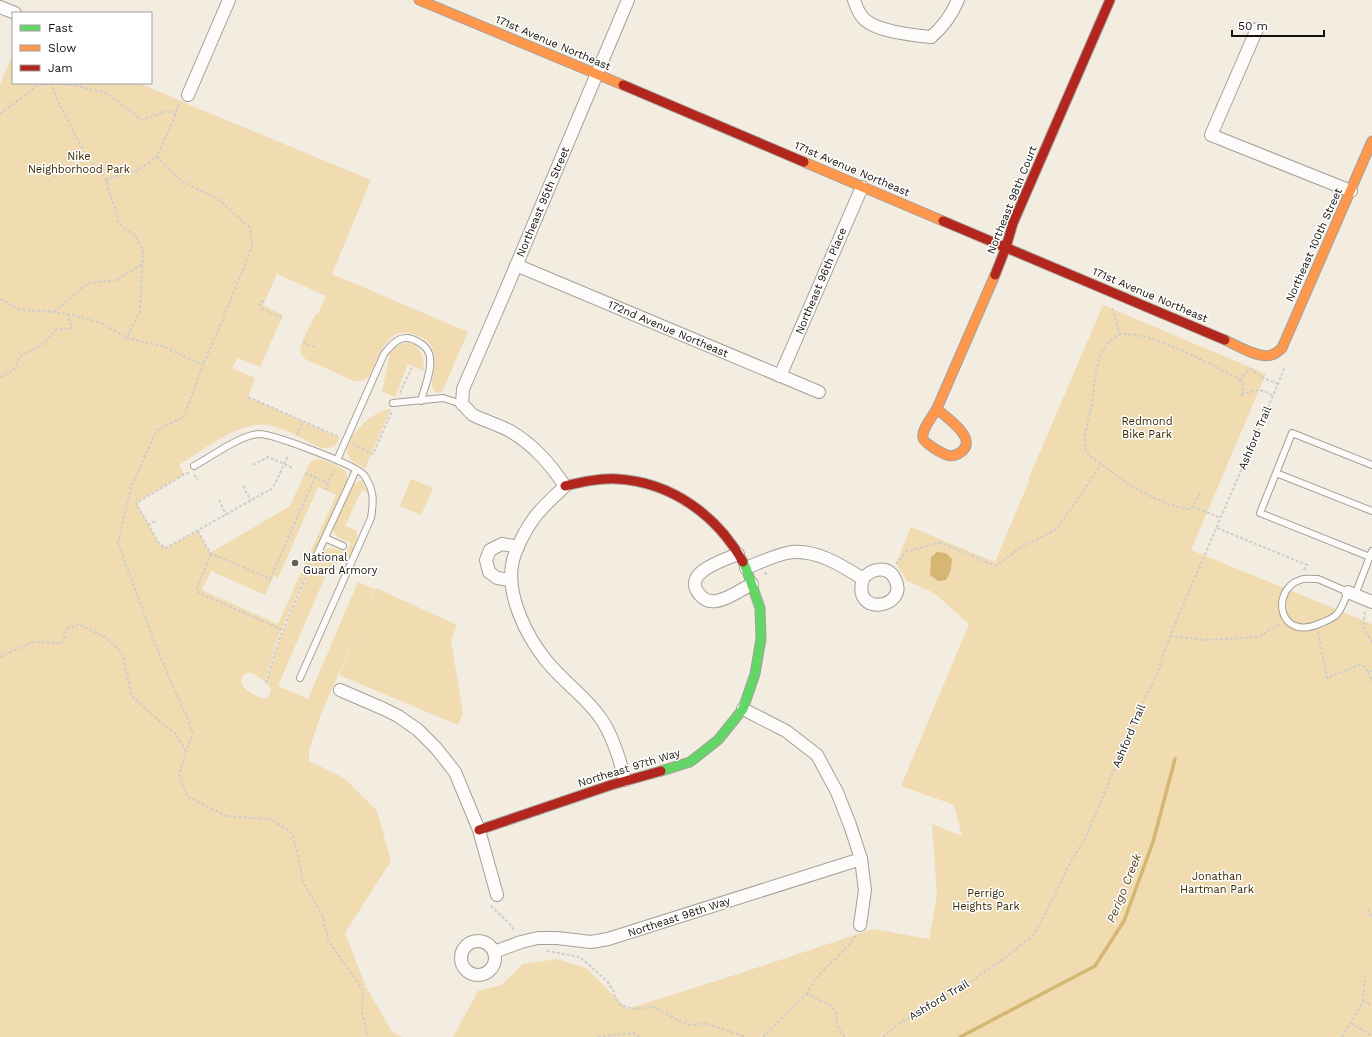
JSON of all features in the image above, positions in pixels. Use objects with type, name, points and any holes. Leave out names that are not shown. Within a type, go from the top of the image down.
[{"type":"street","points":[[184,96],[229,0]]},
{"type":"street","name":"171st Avenue Northeast","points":[[419,0],[1257,354],[1268,356],[1275,355]]},
{"type":"street","name":"Northeast 95th Street","points":[[462,404],[463,389],[628,0]]},
{"type":"street","points":[[854,0],[864,19],[877,26],[932,42],[954,11],[958,0]]},
{"type":"street","name":"Northeast 98th Court","points":[[937,409],[962,431],[966,438],[966,446],[964,450],[957,455],[948,456],[928,445],[923,438],[924,431],[937,409],[1006,248],[1013,223],[1110,0]]},
{"type":"street","points":[[0,7],[12,12]]},
{"type":"street","points":[[1257,28],[1211,135],[1351,191]]},
{"type":"street","name":"Northeast 100th Street","points":[[1275,355],[1282,348],[1372,142]]},
{"type":"street","name":"Northeast 96th Place","points":[[780,376],[862,187]]},
{"type":"street","name":"172nd Avenue Northeast","points":[[516,265],[819,392]]},
{"type":"street","points":[[462,404],[472,414],[510,431],[527,442],[541,454],[565,486],[534,519],[518,547],[512,563],[511,580],[516,604],[528,633],[546,660],[583,697],[600,717],[612,739],[625,780]]},
{"type":"street","name":"Northeast 97th Way","points":[[479,830],[625,780],[690,762],[718,740],[743,709],[756,674],[762,639],[760,608],[746,568],[738,554],[718,527],[707,516],[696,507],[669,491],[634,481],[616,479],[594,480],[565,486]]},
{"type":"street","points":[[511,580],[498,578],[489,572],[486,560],[490,550],[502,544],[518,547]]},
{"type":"street","points":[[746,568],[788,552],[805,553],[825,558],[863,579]]},
{"type":"street","points":[[738,554],[702,570],[696,578],[697,592],[704,600],[718,601],[752,584]]},
{"type":"street","points":[[876,569],[882,569],[890,573],[895,579],[897,590],[892,600],[882,605],[871,604],[863,596],[861,590],[863,579],[871,571],[876,569]]},
{"type":"street","points":[[1351,593],[1371,601]]},
{"type":"street","points":[[340,690],[398,716],[418,730],[432,744],[455,772],[479,830],[497,895]]},
{"type":"street","points":[[743,709],[786,731],[817,756],[837,792],[861,859],[866,890],[860,925]]},
{"type":"street","name":"Northeast 98th Way","points":[[494,952],[521,942],[538,938],[557,938],[591,942],[608,939],[861,859]]},
{"type":"lane","points":[[338,461],[384,354],[391,345],[402,338],[408,337],[415,339],[423,344],[427,349],[430,358],[429,372],[421,401]]},
{"type":"lane","points":[[394,403],[443,398],[462,404]]},
{"type":"lane","points":[[1351,593],[1318,580],[1300,580],[1289,588],[1284,595],[1282,603],[1282,612],[1291,624],[1304,628],[1311,628],[1337,616],[1351,593],[1371,554],[1260,513],[1292,433],[1372,466]]},
{"type":"lane","points":[[194,466],[248,436],[259,434],[271,436],[323,454],[338,461],[362,473],[372,489],[373,503],[371,518],[300,678]]},
{"type":"lane","points":[[315,557],[356,470]]},
{"type":"lane","points":[[1276,473],[1372,511]]},
{"type":"lane","points":[[325,538],[343,546]]},
{"type":"path","points":[[0,114],[38,86],[47,84]]},
{"type":"path","points":[[52,84],[56,97],[86,156],[107,181],[107,186],[117,214],[118,222],[135,236],[143,250],[140,311],[127,338]]},
{"type":"path","points":[[63,84],[74,85],[106,93],[142,120],[167,111],[176,114]]},
{"type":"path","points":[[107,181],[110,178],[138,170],[157,157],[184,96]]},
{"type":"path","points":[[157,157],[181,181],[218,199],[238,216],[250,228],[252,246],[203,365],[184,417],[157,430],[131,487],[118,543],[153,638],[193,734],[179,775],[187,796],[226,816],[270,819],[292,832],[304,882],[323,917],[328,940],[363,990],[362,1014],[368,1037]]},
{"type":"path","points":[[54,312],[88,283],[117,280],[143,263]]},
{"type":"path","points":[[0,299],[21,310],[67,314],[101,323],[127,338],[162,346],[203,365]]},
{"type":"path","points":[[264,302],[262,301],[260,305],[262,309],[282,318]]},
{"type":"path","points":[[1111,305],[1120,334]]},
{"type":"path","points":[[0,377],[13,370],[22,354],[34,351],[48,340],[55,330],[72,328],[67,314]]},
{"type":"path","points":[[1200,493],[1193,507],[1190,510],[1185,509],[1166,502],[1123,481],[1089,455],[1085,445],[1085,436],[1099,361],[1104,349],[1111,340],[1120,334],[1145,336],[1174,347],[1241,381],[1244,386],[1242,395],[1254,391],[1265,390],[1273,396]]},
{"type":"path","points":[[303,342],[316,348]]},
{"type":"path","name":"Ashford Trail","points":[[883,1037],[896,1026],[922,1009],[966,985],[1034,935],[1070,862],[1085,839],[1140,708],[1158,672],[1170,636],[1278,384],[1284,369],[1282,366]]},
{"type":"path","points":[[399,396],[412,367]]},
{"type":"path","points":[[1241,381],[1244,373],[1251,369],[1261,377],[1278,384]]},
{"type":"path","points":[[248,396],[340,438]]},
{"type":"path","points":[[349,442],[373,454],[392,411]]},
{"type":"path","points":[[297,435],[303,421]]},
{"type":"path","points":[[198,480],[192,474],[185,474],[136,503],[160,545],[165,548],[273,488],[288,456]]},
{"type":"path","points":[[253,465],[268,457],[293,468]]},
{"type":"path","points":[[325,490],[338,461]]},
{"type":"path","points":[[890,573],[906,552],[939,542],[996,566],[1017,550],[1057,529],[1102,464]]},
{"type":"path","points":[[305,473],[328,484]]},
{"type":"path","points":[[198,531],[211,554],[271,580],[315,478]]},
{"type":"path","points":[[243,486],[251,501]]},
{"type":"path","points":[[219,500],[226,515]]},
{"type":"path","points":[[1193,507],[1221,518]]},
{"type":"path","points":[[148,525],[156,520]]},
{"type":"path","points":[[1217,528],[1307,565]]},
{"type":"path","points":[[211,554],[197,587],[199,593],[282,630]]},
{"type":"path","points":[[266,683],[282,630],[315,557]]},
{"type":"path","points":[[1371,601],[1365,613],[1363,627],[1372,642]]},
{"type":"path","points":[[1170,636],[1206,640],[1260,637],[1286,619]]},
{"type":"path","points":[[0,657],[32,642],[62,643],[67,629],[78,624],[105,637],[122,653],[132,696],[152,715],[176,734],[186,751]]},
{"type":"path","points":[[1317,625],[1327,678],[1359,665],[1365,667],[1372,682]]},
{"type":"path","points":[[1368,672],[1372,671]]},
{"type":"path","points":[[490,905],[512,926],[514,932]]},
{"type":"path","points":[[1372,910],[1368,910],[1372,918]]},
{"type":"path","points":[[763,1037],[806,994],[818,976],[851,943],[860,929],[860,925]]},
{"type":"path","points":[[545,946],[547,951],[580,957],[608,982],[616,999],[621,1005],[632,1009],[654,1007],[682,1023],[694,1026],[705,1023],[746,1037]]},
{"type":"path","points":[[1342,1037],[1363,1002],[1365,975]]},
{"type":"path","points":[[806,994],[830,1005],[836,1011],[836,1022],[839,1032],[845,1037]]},
{"type":"path","points":[[1363,1002],[1372,1004]]},
{"type":"path","points":[[1350,1023],[1372,1036]]},
{"type":"path","points":[[598,1037],[633,1033],[639,1037]]},
{"type":"green space","name":"Nike Neighborhood Park","points":[[12,56],[12,84],[141,84],[371,180],[332,274],[468,332],[442,392],[435,392],[432,387],[435,356],[433,348],[427,341],[416,335],[408,333],[397,334],[389,339],[380,352],[369,376],[360,381],[354,381],[305,359],[301,355],[303,339],[316,314],[318,314],[326,296],[277,274],[263,305],[283,315],[260,367],[238,358],[232,368],[255,378],[248,397],[340,438],[339,440],[336,444],[329,448],[323,448],[290,432],[275,427],[256,425],[245,428],[221,438],[179,465],[184,474],[140,500],[138,506],[160,545],[165,548],[168,547],[198,531],[210,553],[290,506],[309,464],[312,461],[318,459],[325,461],[339,466],[347,473],[346,485],[276,642],[265,682],[257,675],[251,673],[246,673],[242,679],[243,686],[260,698],[265,699],[271,691],[270,687],[266,683],[278,643],[315,558],[318,559],[324,551],[330,548],[346,553],[351,543],[337,536],[333,528],[352,487],[355,483],[362,480],[367,492],[362,490],[345,526],[356,530],[357,541],[355,547],[350,557],[345,555],[325,577],[278,686],[308,699],[358,582],[375,589],[364,616],[376,588],[457,625],[451,640],[463,713],[458,725],[339,675],[356,634],[321,714],[309,750],[309,761],[344,778],[377,811],[391,861],[345,933],[366,987],[392,1031],[402,1037],[0,1037],[0,84]],"holes":[[[318,487],[336,495],[278,624],[202,590],[211,571],[265,595],[274,576],[278,578]]]},
{"type":"green space","points":[[1103,305],[1266,374],[1191,550],[1372,624],[1372,1037],[453,1037],[478,991],[501,985],[523,964],[557,959],[586,968],[627,1009],[873,929],[929,939],[937,895],[932,824],[962,836],[954,805],[901,786],[969,624],[934,593],[907,581],[896,563],[911,527],[995,562],[1029,481],[1028,480]]},
{"type":"green space","points":[[409,342],[419,350],[424,371],[408,364],[395,397],[382,392],[390,353],[397,346]]},
{"type":"green space","points":[[391,409],[365,468],[349,457],[347,449],[349,442],[358,429],[370,418],[382,411]]},
{"type":"green space","points":[[411,479],[433,488],[421,515],[400,506]]},
{"type":"shaded area","points":[[937,552],[946,553],[952,559],[951,570],[946,580],[938,581],[930,575],[931,557]]},
{"type":"waterway","name":"Perigo Creek","points":[[960,1037],[1095,966],[1124,921],[1153,842],[1175,759]]},
{"type":"traffic: fast","points":[[661,771],[690,762],[718,740],[743,709],[755,674],[761,639],[760,608],[743,562]]},
{"type":"traffic: slow","points":[[419,0],[623,85]]},
{"type":"traffic: slow","points":[[1225,340],[1248,351],[1266,356],[1273,355],[1282,348],[1372,141]]},
{"type":"traffic: slow","points":[[804,162],[943,221]]},
{"type":"traffic: slow","points":[[937,409],[964,435],[966,447],[958,454],[952,456],[944,454],[929,445],[924,440],[923,434],[938,406],[995,275]]},
{"type":"traffic: jam","points":[[995,275],[1006,247],[1013,223],[1110,0]]},
{"type":"traffic: jam","points":[[623,85],[804,162]]},
{"type":"traffic: jam","points":[[943,221],[1225,340]]},
{"type":"traffic: jam","points":[[565,486],[597,480],[617,479],[637,482],[674,494],[706,516],[720,530],[743,562]]},
{"type":"traffic: jam","points":[[479,830],[611,785],[661,771]]},
{"type":"place","name":"National Guard Armory","points":[[295,563]]},
{"type":"park label","name":"Redmond Bike Park","points":[[1147,427]]},
{"type":"park label","name":"Jonathan Hartman Park","points":[[1217,882]]},
{"type":"park label","name":"Perrigo Heights Park","points":[[986,899]]}]
